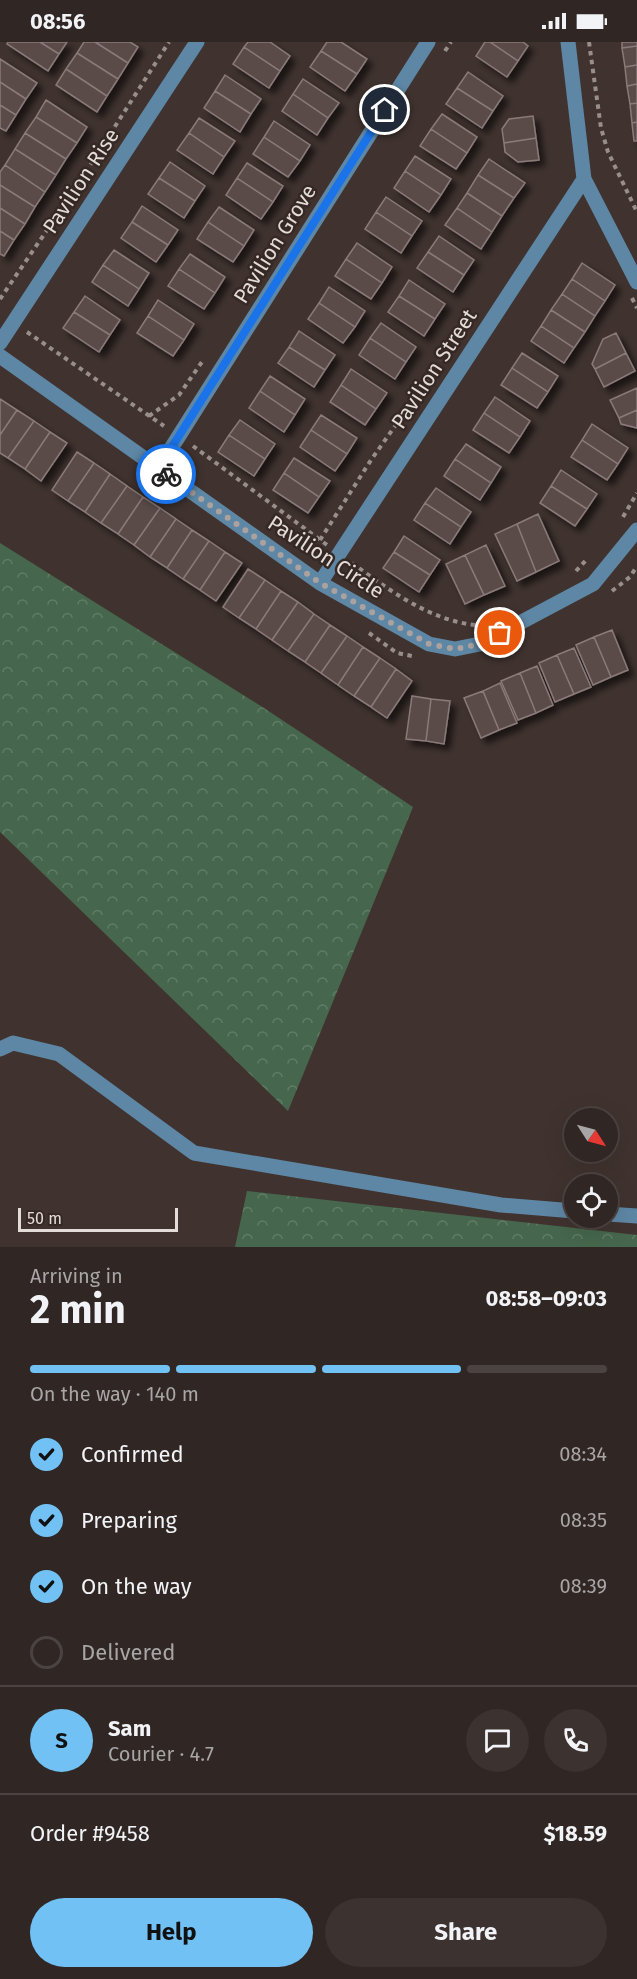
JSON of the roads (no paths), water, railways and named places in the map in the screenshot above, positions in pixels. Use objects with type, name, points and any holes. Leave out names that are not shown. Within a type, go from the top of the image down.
[{"type":"street","name":"Pavilion Rise","points":[[0,343],[197,42]]},
{"type":"street","name":"Pavilion Grove","points":[[158,469],[428,42]]},
{"type":"street","points":[[568,42],[584,179],[637,282]]},
{"type":"street","name":"Pavilion Street","points":[[320,583],[584,179]]},
{"type":"street","name":"Pavilion Circle","points":[[0,356],[320,583],[429,644],[455,649],[480,644],[593,584],[637,530]]},
{"type":"street","points":[[0,1049],[13,1044],[59,1054],[194,1153],[501,1205],[564,1210]]},
{"type":"street","points":[[618,1215],[637,1216]]}]
